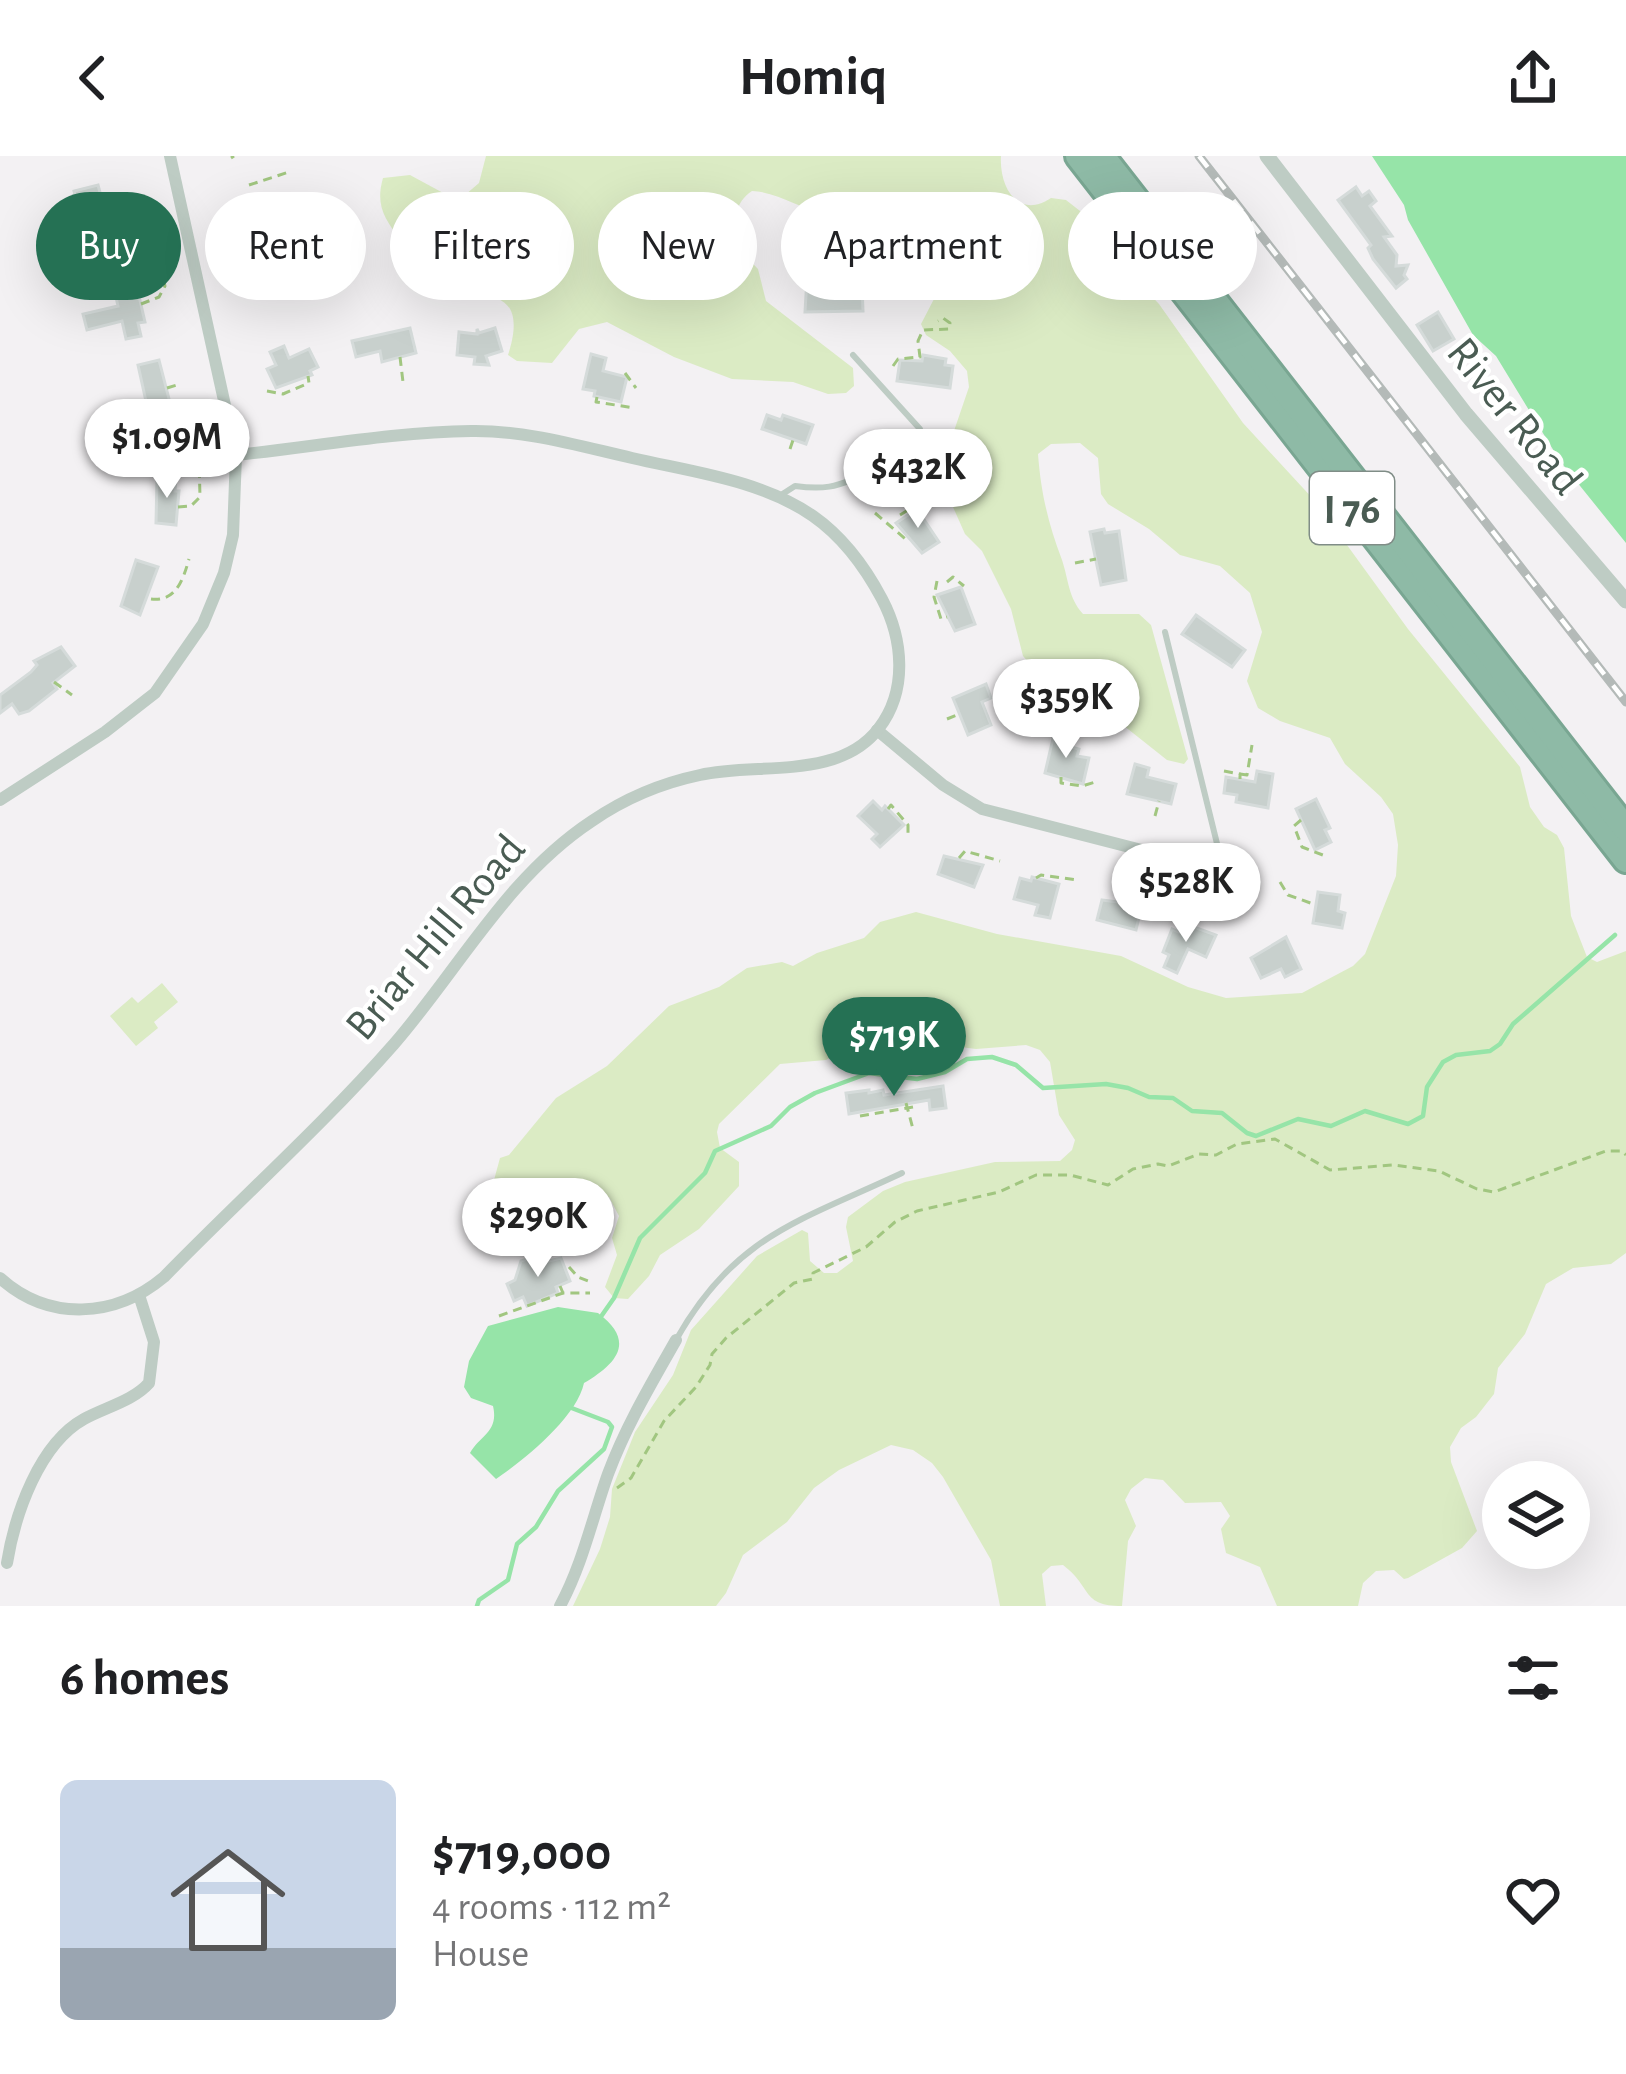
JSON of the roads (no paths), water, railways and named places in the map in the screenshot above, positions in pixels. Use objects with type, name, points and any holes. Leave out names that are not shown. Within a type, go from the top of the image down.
[{"type":"highway","name":"I 76","points":[[1078,156],[1626,860]]},
{"type":"highway","name":"I 76","points":[[1102,156],[1626,829]]},
{"type":"street","points":[[0,800],[154,693],[189,648],[216,597],[230,553],[236,455],[170,156]]},
{"type":"street","name":"River Road","points":[[1267,156],[1466,414],[1626,602]]},
{"type":"street","points":[[236,455],[448,432],[501,432],[653,463],[779,498],[812,515],[869,576],[894,625],[899,675],[895,696],[878,730],[943,785],[982,809],[1250,878]]},
{"type":"street","name":"Briar Hill Road","points":[[0,1278],[26,1297],[62,1309],[95,1310],[139,1295],[164,1277],[382,1057],[447,980],[509,895],[573,833],[629,799],[662,786],[730,770],[831,761],[878,730]]},
{"type":"street","points":[[7,1563],[22,1508],[62,1434],[134,1396],[149,1382],[154,1342],[139,1295]]},
{"type":"street","points":[[560,1606],[585,1553],[603,1491],[643,1394],[676,1340]]},
{"type":"lane","points":[[779,498],[795,486],[821,490],[844,486],[880,470],[908,466],[927,453],[920,429],[853,355]]},
{"type":"lane","points":[[1165,632],[1223,872]]},
{"type":"lane","points":[[676,1340],[699,1301],[747,1250],[902,1173]]},
{"type":"waterway","points":[[600,1318],[640,1238],[705,1173],[715,1151],[771,1126],[790,1107],[815,1093],[869,1073],[917,1079],[945,1072],[967,1059],[992,1057],[1016,1065],[1043,1088],[1106,1084],[1149,1097],[1173,1098],[1192,1111],[1222,1113],[1256,1136],[1298,1119],[1331,1126],[1365,1111],[1408,1124],[1423,1116],[1427,1087],[1443,1062],[1456,1055],[1490,1051],[1500,1044],[1513,1024],[1615,935]]},
{"type":"waterway","points":[[477,1606],[508,1580],[517,1544],[536,1527],[558,1491],[604,1449],[612,1427],[608,1422],[569,1407]]},
{"type":"railway","points":[[1199,156],[1626,702]]}]
